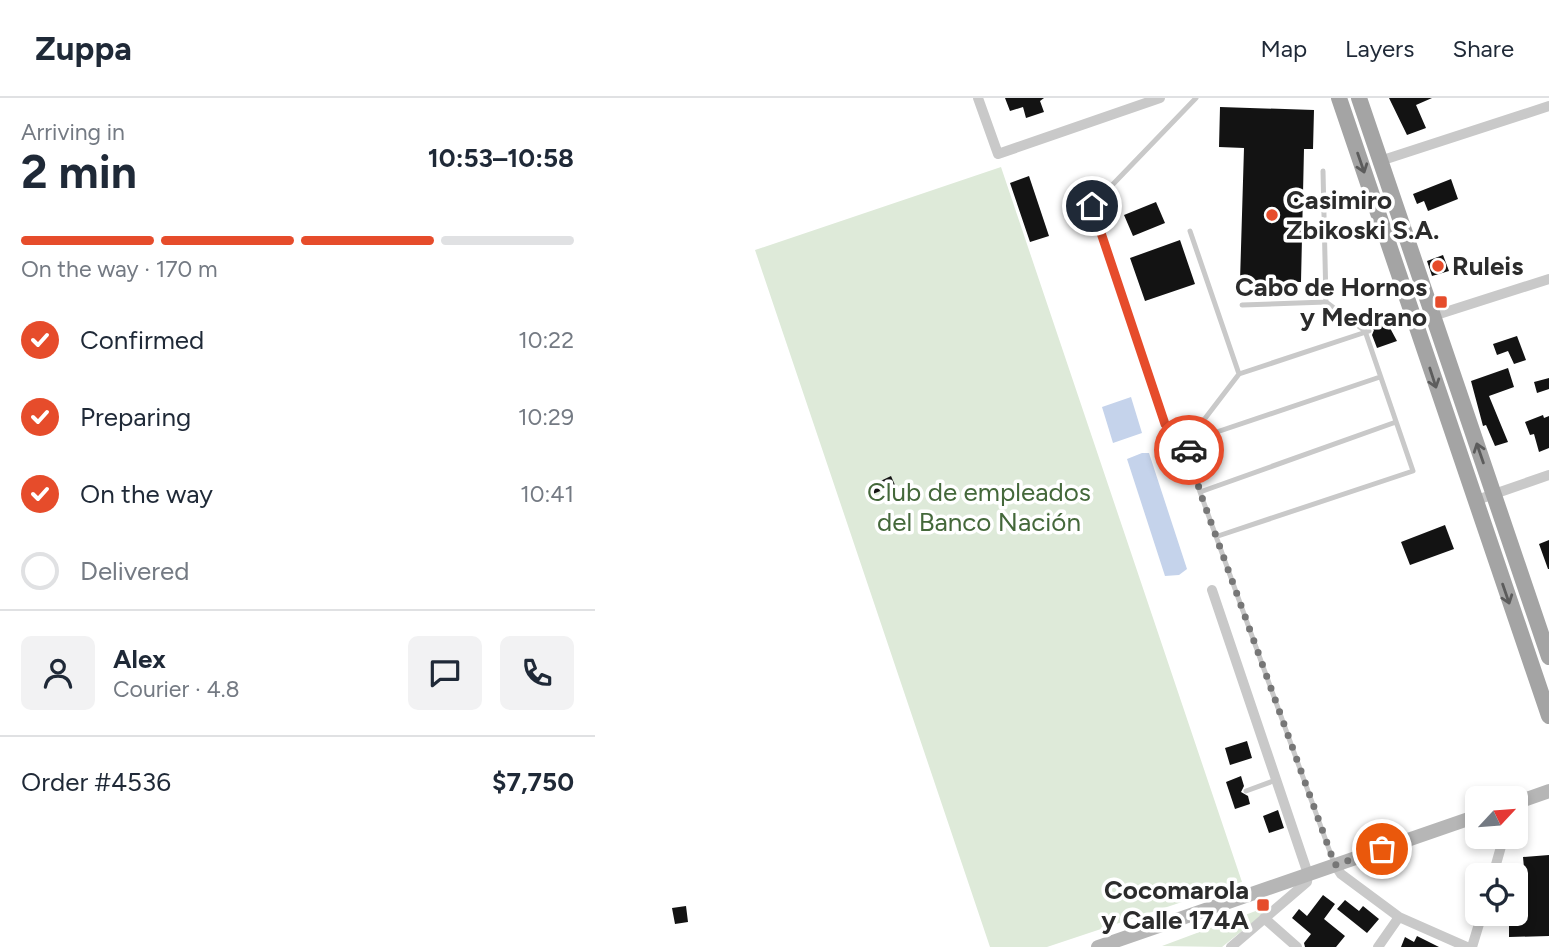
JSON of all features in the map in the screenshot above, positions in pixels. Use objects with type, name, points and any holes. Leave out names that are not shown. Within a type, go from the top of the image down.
[{"type":"main road","points":[[1339,98],[1549,716]]},
{"type":"main road","points":[[1359,98],[1546,639],[1549,657]]},
{"type":"main road","points":[[1528,798],[1549,791]]},
{"type":"main road","points":[[1098,947],[1465,820]]},
{"type":"street","points":[[978,98],[998,154],[1159,98]]},
{"type":"street","points":[[1380,161],[1549,106]]},
{"type":"street","points":[[1433,316],[1549,279]]},
{"type":"street","points":[[1474,501],[1549,475]]},
{"type":"street","points":[[1212,590],[1308,874],[1307,882],[1231,947]]},
{"type":"street","points":[[1335,865],[1341,874],[1399,917],[1470,947],[1478,926]]},
{"type":"street","points":[[1378,947],[1399,917]]},
{"type":"street","points":[[1264,918],[1297,947]]},
{"type":"lane","points":[[1196,98],[1092,206],[1165,424],[1187,442],[1200,492],[1335,865]]},
{"type":"lane","points":[[1323,171],[1326,302]]},
{"type":"lane","points":[[1190,231],[1239,374]]},
{"type":"lane","points":[[1218,536],[1413,471],[1367,331],[1326,302],[1243,305]]},
{"type":"lane","points":[[1395,327],[1414,320]]},
{"type":"lane","points":[[1187,442],[1239,374],[1367,331]]},
{"type":"lane","points":[[1187,442],[1380,377]]},
{"type":"lane","points":[[1200,492],[1396,422]]},
{"type":"lane","points":[[1246,791],[1276,779]]},
{"type":"green space","name":"Club de empleados del Banco Nación","points":[[1001,167],[1242,882],[1047,947],[990,947],[755,250]]},
{"type":"green space","points":[[1261,909],[1263,914],[1222,947],[1162,946]]},
{"type":"water","points":[[1131,397],[1142,433],[1113,443],[1102,407]]},
{"type":"water","points":[[1149,453],[1187,569],[1179,575],[1165,576],[1127,459]]},
{"type":"building","points":[[1005,98],[1044,98],[1040,101],[1044,112],[1026,118],[1023,107],[1010,111]]},
{"type":"building","points":[[1389,98],[1432,98],[1416,105],[1426,128],[1407,135]]},
{"type":"building","name":"Casimiro Zbikoski S.A.","points":[[1220,107],[1314,110],[1313,149],[1304,149],[1301,282],[1240,281],[1244,148],[1219,147]]},
{"type":"building","points":[[1029,176],[1049,236],[1030,242],[1010,183]]},
{"type":"building","points":[[1451,179],[1458,199],[1428,211],[1424,201],[1417,204],[1413,194]]},
{"type":"building","points":[[1156,202],[1165,223],[1133,236],[1124,215]]},
{"type":"building","points":[[1180,240],[1195,284],[1145,301],[1130,258]]},
{"type":"building","name":"Ruleis","points":[[1443,255],[1449,271],[1432,276],[1427,261]]},
{"type":"building","points":[[1389,317],[1390,328],[1397,341],[1377,348],[1372,335],[1374,330],[1368,324]]},
{"type":"building","points":[[1517,336],[1526,360],[1514,364],[1508,351],[1497,355],[1493,344]]},
{"type":"building","points":[[1508,368],[1514,387],[1489,396],[1508,442],[1495,446],[1486,425],[1483,426],[1471,381]]},
{"type":"building","points":[[1549,378],[1549,389],[1537,393],[1534,382]]},
{"type":"building","points":[[1543,415],[1544,418],[1549,416],[1549,448],[1539,452],[1534,434],[1530,435],[1525,422]]},
{"type":"building","points":[[891,476],[895,485],[873,494],[870,486]]},
{"type":"building","points":[[1445,525],[1454,549],[1410,565],[1401,542]]},
{"type":"building","points":[[1549,540],[1549,569],[1548,569],[1539,544]]},
{"type":"building","points":[[1247,741],[1252,758],[1230,765],[1225,748]]},
{"type":"building","points":[[1241,776],[1244,786],[1241,792],[1248,796],[1250,804],[1235,809],[1226,782]]},
{"type":"building","points":[[1278,810],[1284,828],[1269,833],[1263,816]]},
{"type":"building","points":[[1549,855],[1549,936],[1509,937],[1509,926],[1528,926],[1528,863],[1524,863],[1523,857]]},
{"type":"building","points":[[1323,895],[1335,904],[1324,919],[1345,936],[1336,947],[1305,947],[1304,943],[1311,934],[1292,918],[1299,909],[1307,916]]},
{"type":"building","points":[[1345,900],[1359,911],[1363,906],[1379,919],[1367,933],[1337,909]]},
{"type":"building","points":[[686,906],[688,922],[675,924],[672,908]]},
{"type":"building","points":[[1417,936],[1439,947],[1401,947],[1405,937],[1414,942]]},
{"type":"way so far","points":[[1189,450],[1200,492],[1335,865],[1382,849]]},
{"type":"place","name":"Casimiro Zbikoski S.A.","points":[[1272,215]]},
{"type":"place","name":"Ruleis","points":[[1438,266]]},
{"type":"place","name":"Cabo de Hornos y Medrano","points":[[1441,302]]},
{"type":"place","name":"Cocomarola y Calle 174A","points":[[1263,905]]},
{"type":"route","points":[[1092,206],[1165,424],[1187,442],[1189,450]]}]
